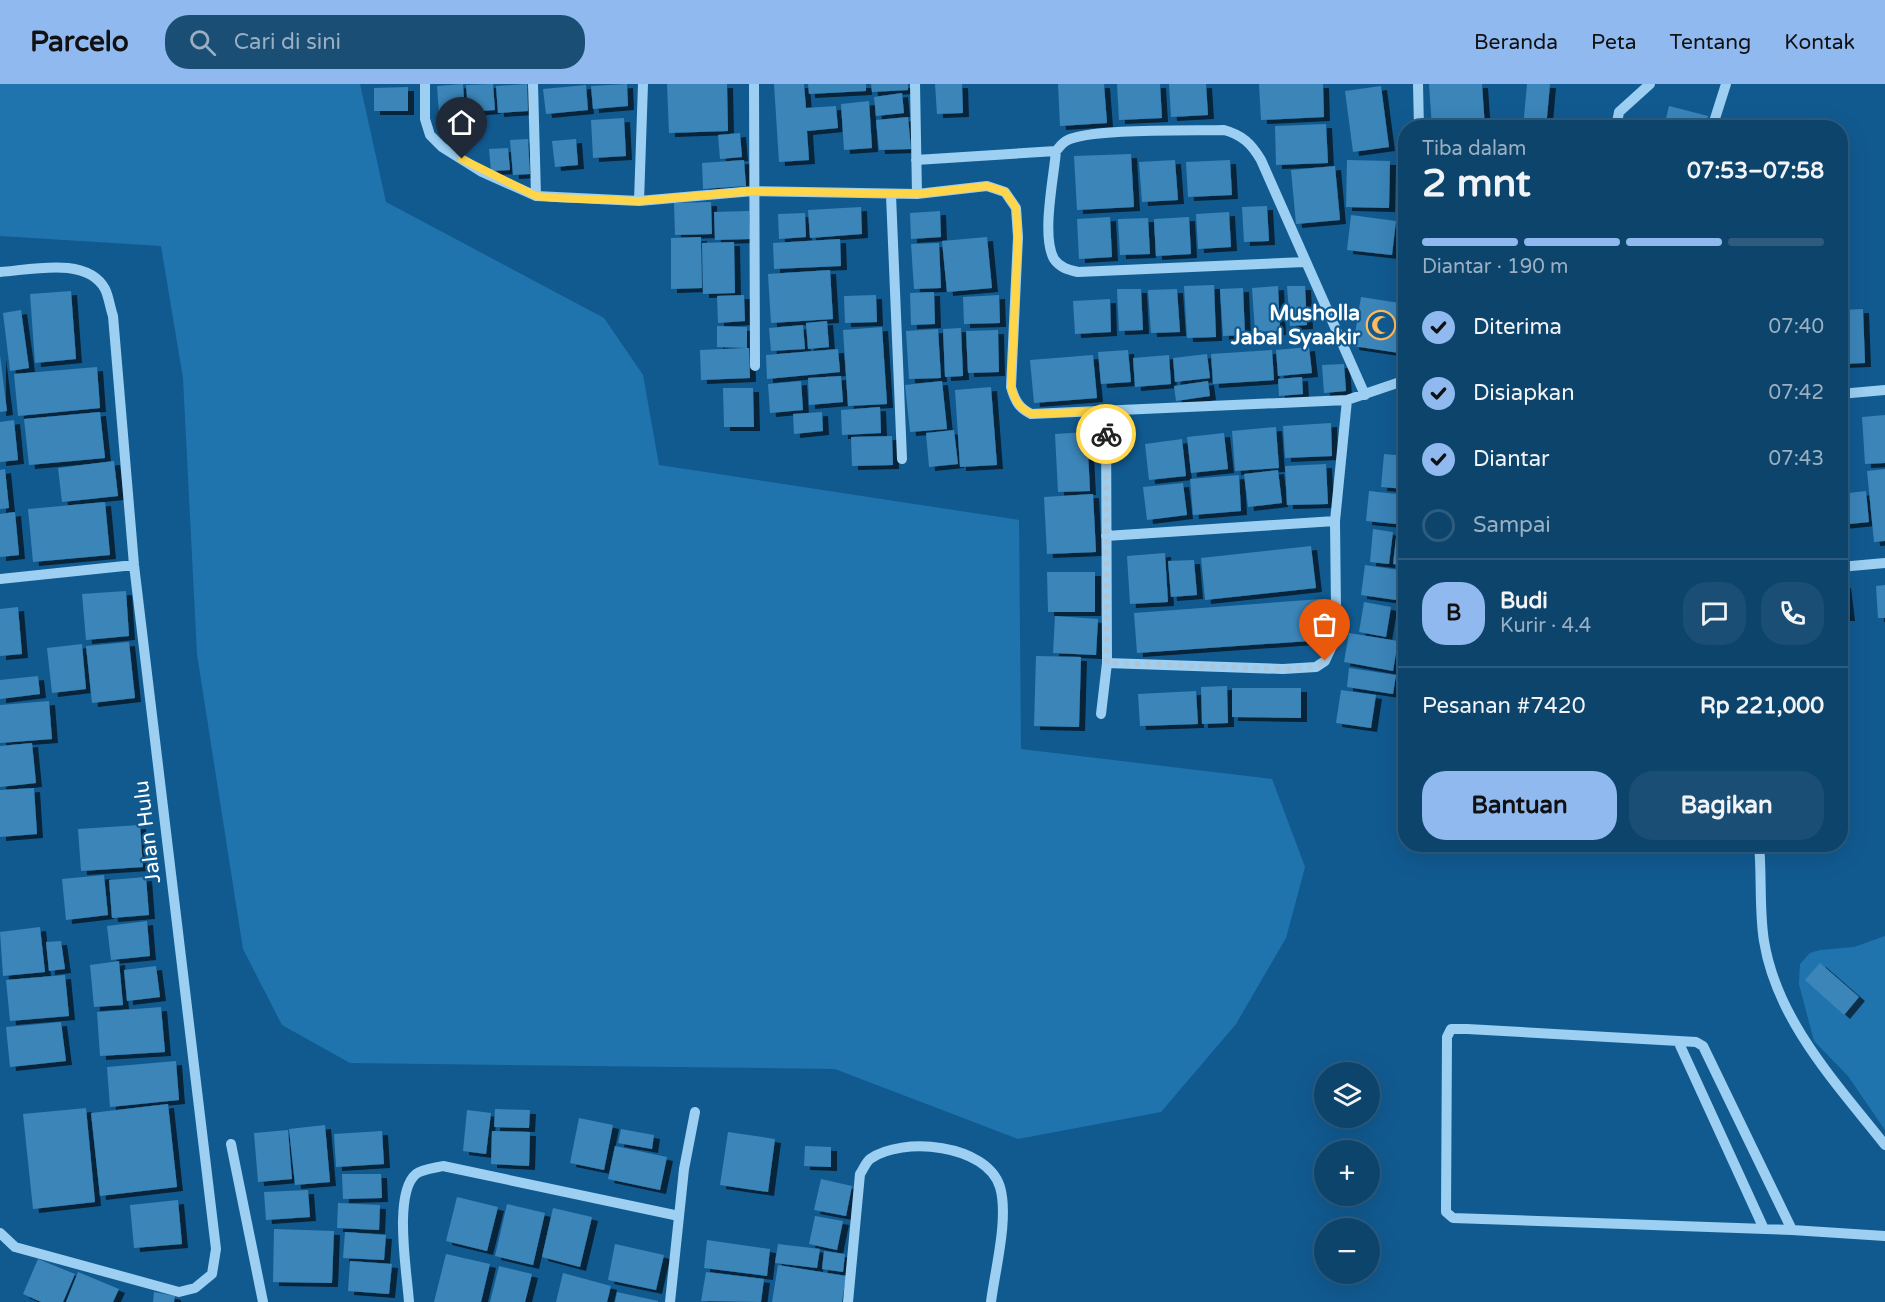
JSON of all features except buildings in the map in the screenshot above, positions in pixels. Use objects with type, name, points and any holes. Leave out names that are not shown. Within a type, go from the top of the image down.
[{"type":"street","points":[[425,84],[425,119],[430,135],[442,147],[482,172],[536,196],[639,201],[753,191],[891,195],[987,186],[1005,192],[1016,208],[1018,237],[1011,387],[1014,399],[1022,409],[1032,414],[1347,400],[1398,383]]},
{"type":"street","points":[[533,84],[536,196]]},
{"type":"street","points":[[639,201],[644,84]]},
{"type":"street","points":[[754,84],[754,366]]},
{"type":"street","points":[[915,84],[917,194]]},
{"type":"street","points":[[1418,84],[1419,120]]},
{"type":"street","points":[[1618,120],[1619,112],[1650,84]]},
{"type":"street","points":[[1715,120],[1726,84]]},
{"type":"street","points":[[1305,262],[1078,272],[1064,268],[1054,258],[1049,235],[1056,151],[1066,141],[1099,134],[1224,130],[1239,134],[1252,145],[1261,160],[1365,394]]},
{"type":"street","points":[[916,160],[1056,151]]},
{"type":"street","points":[[891,195],[902,459]]},
{"type":"street","name":"Jalan Hulu","points":[[0,272],[62,268],[90,273],[105,289],[113,316],[135,565],[216,1249],[212,1274],[195,1288],[179,1292],[15,1247],[0,1233]]},
{"type":"street","points":[[1848,393],[1885,390]]},
{"type":"street","points":[[1107,663],[1283,669],[1316,667],[1325,661],[1332,646],[1336,609],[1335,521],[1347,400]]},
{"type":"street","points":[[1101,714],[1107,663],[1106,411]]},
{"type":"street","points":[[1106,536],[1335,521]]},
{"type":"street","points":[[1848,566],[1885,563]]},
{"type":"street","points":[[0,579],[135,565]]},
{"type":"street","points":[[1758,852],[1764,942],[1782,996],[1807,1045],[1885,1145]]},
{"type":"street","points":[[1792,1230],[1703,1046],[1696,1042],[1451,1029],[1447,1036],[1446,1212],[1453,1218],[1764,1228],[1792,1230],[1885,1236]]},
{"type":"street","points":[[1678,1041],[1764,1228]]},
{"type":"street","points":[[670,1302],[684,1169],[695,1112]]},
{"type":"street","points":[[231,1144],[263,1302]]},
{"type":"street","points":[[848,1302],[861,1174],[869,1160],[887,1152],[927,1146],[968,1153],[985,1166],[1000,1186],[1003,1210],[991,1302]]},
{"type":"street","points":[[409,1302],[403,1224],[406,1186],[417,1173],[442,1166],[679,1216]]},
{"type":"shaded area","points":[[0,84],[360,84],[386,202],[604,318],[643,375],[659,465],[1019,520],[1021,749],[1272,779],[1305,867],[1286,938],[1236,1024],[1161,1112],[1018,1139],[835,1069],[350,1063],[282,1025],[243,949],[197,654],[183,378],[161,246],[0,236]]},
{"type":"shaded area","points":[[1885,936],[1885,1130],[1848,1076],[1814,1041],[1799,984],[1800,964],[1810,953],[1854,947]]},
{"type":"way so far","points":[[1106,434],[1107,663],[1283,669],[1316,667],[1325,661]]},
{"type":"place","name":"Musholla Jabal Syaakir","points":[[1381,325]]},
{"type":"route","points":[[462,159],[482,172],[536,196],[556,198],[639,201],[753,191],[891,195],[987,186],[1005,192],[1016,208],[1018,237],[1011,387],[1014,399],[1022,409],[1032,414],[1106,411],[1106,434]]}]
